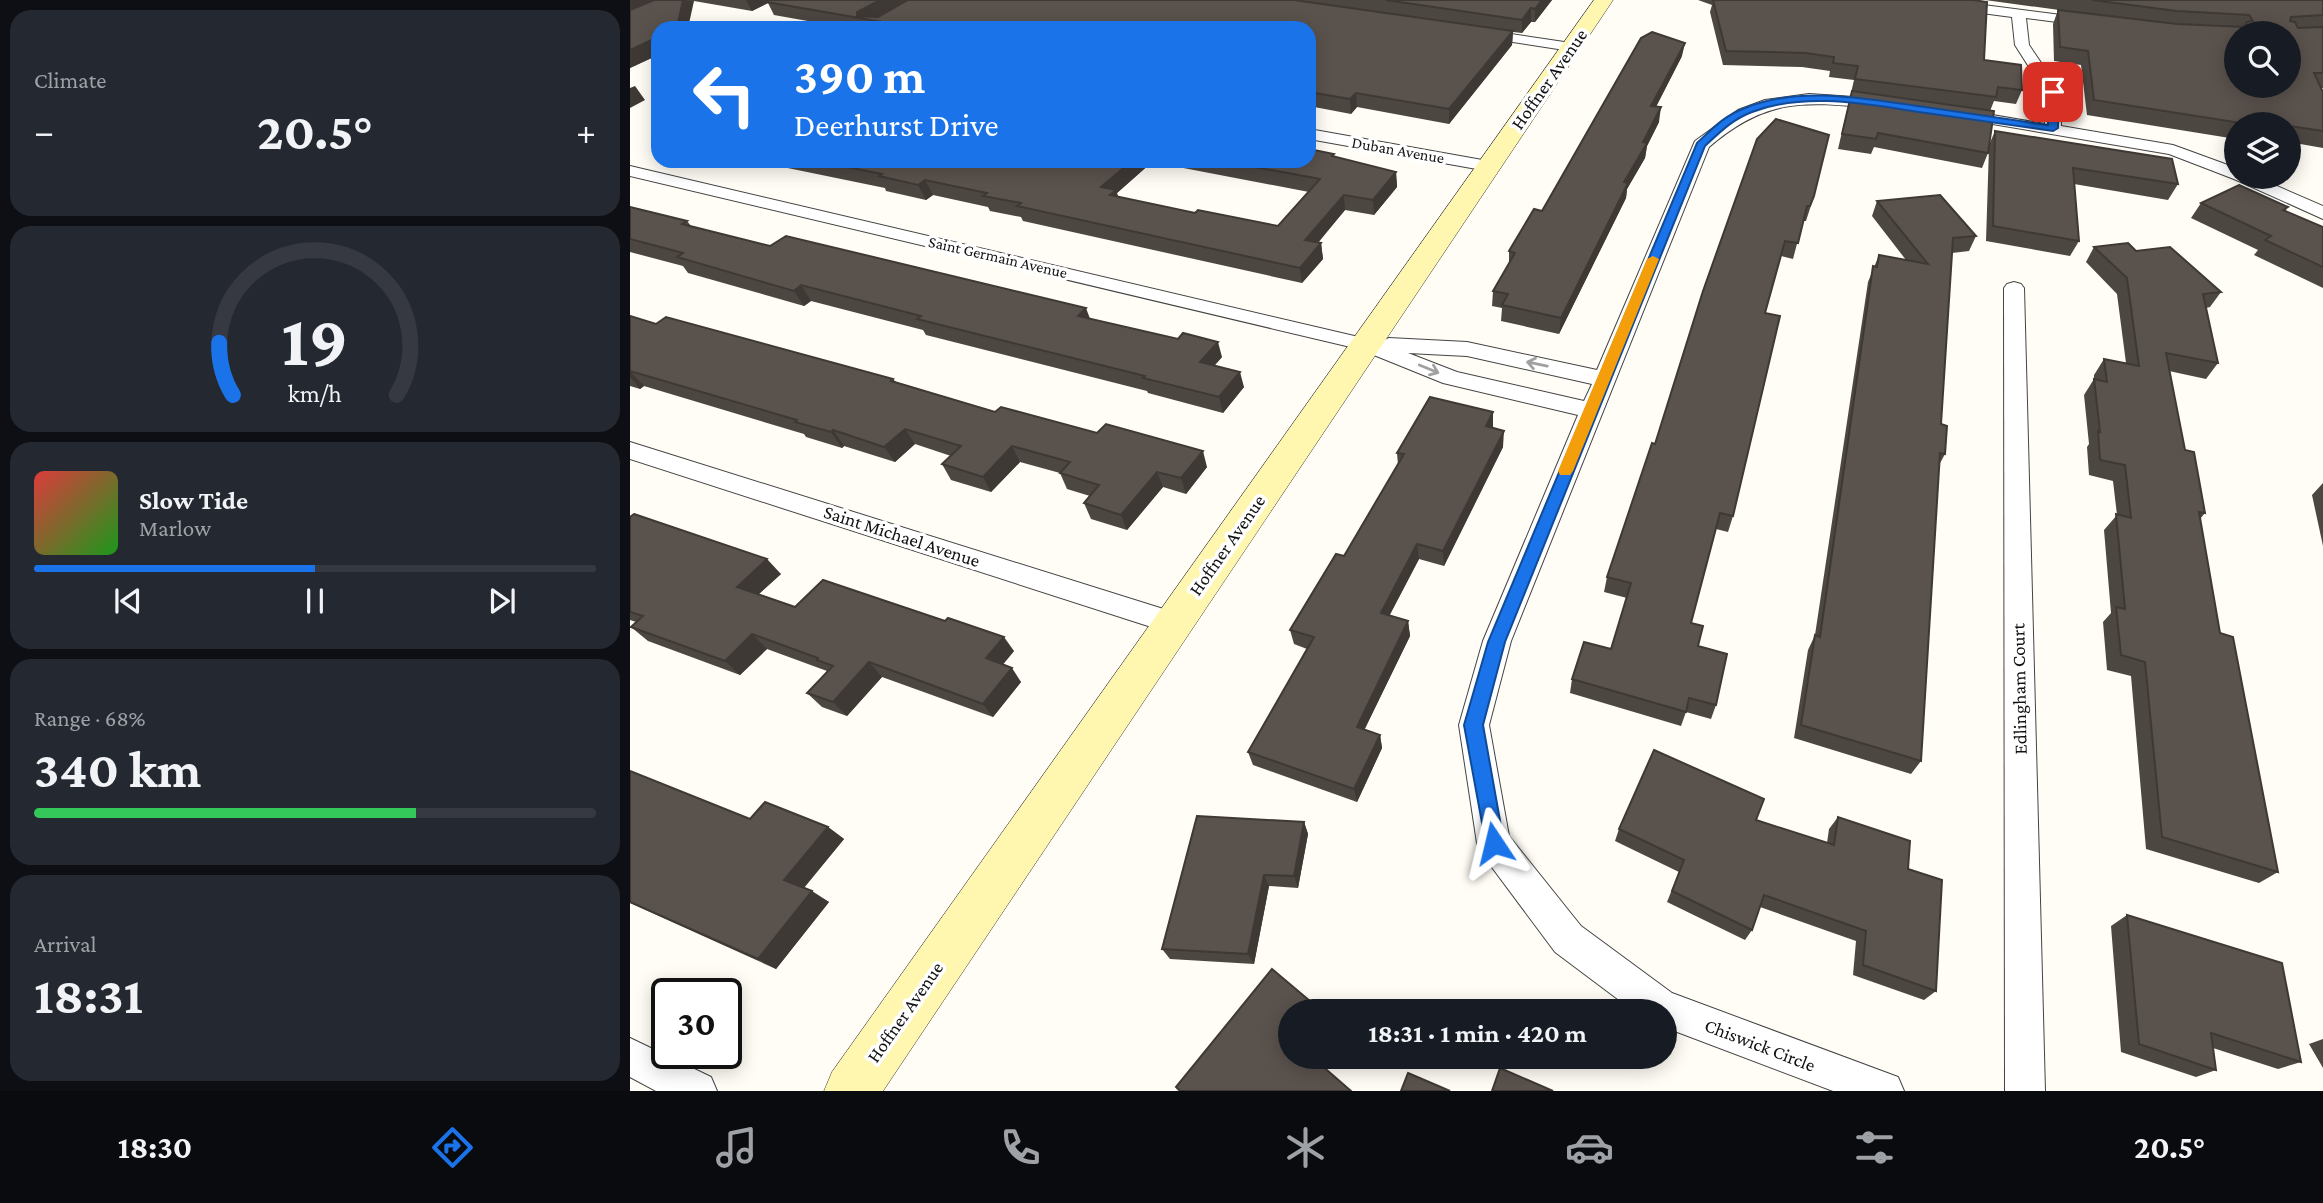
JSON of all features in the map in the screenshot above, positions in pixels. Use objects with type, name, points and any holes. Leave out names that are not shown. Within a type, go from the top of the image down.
[{"type":"main road","name":"Hoffner Avenue","points":[[851,1091],[1604,0]]},
{"type":"street","points":[[1913,0],[2101,23]]},
{"type":"street","points":[[2019,14],[2022,45],[2053,92],[2053,128]]},
{"type":"street","points":[[1457,30],[1571,47]]},
{"type":"street","name":"Chiswick Circle","points":[[1884,1091],[1660,1007],[1568,939],[1494,843],[1474,725],[1497,642],[1701,145],[1723,123],[1748,110],[1790,99],[1818,98],[1903,107]]},
{"type":"street","points":[[1930,111],[2053,128],[2173,149],[2224,169]]},
{"type":"street","name":"Duban Avenue","points":[[1316,135],[1488,166]]},
{"type":"street","name":"Saint Germain Avenue","points":[[630,171],[1366,344]]},
{"type":"street","points":[[2269,189],[2323,213]]},
{"type":"street","name":"Edlingham Court","points":[[2014,288],[2025,1091]]},
{"type":"street","points":[[1366,344],[1467,349],[1604,379]]},
{"type":"street","points":[[1366,344],[1451,377],[1590,410]]},
{"type":"street","name":"Saint Michael Avenue","points":[[630,450],[1173,623]]},
{"type":"street","points":[[630,1057],[697,1091]]},
{"type":"building","points":[[654,0],[683,0],[678,21],[651,21],[651,40],[630,50],[630,10]]},
{"type":"building","points":[[880,0],[857,12],[857,16],[878,17],[908,0],[1294,0],[1513,31],[1449,109],[1356,93],[1350,99],[1316,93],[1316,21],[877,21],[767,2]]},
{"type":"building","points":[[1386,0],[1542,0],[1535,9],[1531,8],[1522,20]]},
{"type":"building","points":[[1713,0],[1987,2],[1984,60],[2021,65],[2022,90],[1998,87],[1996,97],[1855,79],[1858,66],[1833,63],[1834,57],[1806,53],[1726,51]]},
{"type":"building","points":[[2092,0],[2323,0],[2323,15],[2291,17],[2290,21],[2253,21],[2249,15],[2177,11]]},
{"type":"building","points":[[2058,10],[2177,24],[2224,26],[2224,98],[2301,98],[2301,28],[2323,27],[2323,73],[2314,73],[2323,92],[2323,131],[2301,128],[2301,112],[2224,112],[2224,120],[2094,100],[2088,51],[2060,47]]},
{"type":"building","points":[[1652,32],[1685,43],[1651,106],[1661,107],[1643,142],[1647,143],[1624,182],[1628,183],[1561,318],[1502,305],[1508,294],[1493,291],[1515,253],[1509,251],[1534,209],[1542,211],[1641,38]]},
{"type":"building","points":[[1852,91],[1994,111],[1988,153],[1878,133],[1876,139],[1842,134]]},
{"type":"building","points":[[1776,119],[1829,135],[1814,196],[1810,206],[1807,206],[1798,243],[1785,241],[1765,313],[1780,316],[1733,516],[1720,513],[1691,623],[1703,626],[1698,646],[1727,654],[1716,705],[1689,698],[1686,712],[1572,679],[1584,642],[1611,649],[1631,583],[1607,577],[1652,443],[1655,444],[1703,291],[1757,139]]},
{"type":"building","points":[[1995,131],[2172,159],[2178,184],[2073,168],[2079,241],[1993,226]]},
{"type":"building","points":[[1316,150],[1396,172],[1373,200],[1344,195],[1305,240],[1321,243],[1300,268],[1017,206],[1021,203],[983,196],[987,193],[925,180],[918,185],[852,168],[1124,168],[1101,187],[1116,190],[1110,195],[1195,213],[1198,210],[1278,226],[1320,179],[1260,168],[1316,168]]},
{"type":"building","points":[[2231,189],[2248,189],[2288,207],[2283,210],[2323,227],[2323,267],[2265,240],[2271,236],[2201,203]]},
{"type":"building","points":[[1940,195],[1976,236],[1953,238],[1941,424],[1947,426],[1945,454],[1940,453],[1921,761],[1801,725],[1815,635],[1820,637],[1873,266],[1877,267],[1879,255],[1928,264],[1877,201]]},
{"type":"building","points":[[630,207],[687,221],[682,224],[770,246],[786,236],[1086,308],[1078,316],[1178,339],[1183,333],[1218,342],[1200,362],[1240,372],[1219,397],[917,319],[921,316],[801,285],[794,291],[677,257],[683,253],[630,239]]},
{"type":"building","points":[[2128,243],[2136,251],[2170,247],[2221,292],[2203,294],[2218,363],[2166,353],[2185,450],[2194,452],[2205,513],[2199,512],[2220,633],[2233,637],[2278,872],[2162,837],[2145,662],[2121,655],[2116,607],[2125,609],[2116,514],[2131,518],[2125,465],[2100,460],[2094,379],[2107,382],[2104,359],[2139,366],[2127,278],[2094,247]]},
{"type":"building","points":[[630,316],[656,324],[666,317],[893,379],[891,381],[995,412],[1001,407],[1097,433],[1106,424],[1203,451],[1181,478],[1157,472],[1121,515],[1084,503],[1099,485],[1060,473],[1070,462],[1012,446],[983,477],[942,464],[961,446],[905,429],[884,447],[630,371]]},
{"type":"building","points":[[1430,397],[1493,412],[1486,426],[1504,431],[1443,551],[1417,544],[1381,613],[1408,621],[1357,727],[1380,735],[1354,789],[1248,752],[1314,637],[1290,630],[1336,554],[1344,556],[1404,454],[1397,453]]},
{"type":"building","points":[[634,514],[767,559],[737,587],[795,607],[823,580],[945,621],[948,618],[1004,637],[986,658],[1012,668],[983,704],[869,662],[833,702],[807,693],[833,666],[817,660],[818,658],[752,634],[725,661],[631,627],[643,616],[630,612],[630,517]]},
{"type":"building","points":[[1654,750],[1764,799],[1756,820],[1834,845],[1838,817],[1910,841],[1908,869],[1942,880],[1936,991],[1863,965],[1866,931],[1764,895],[1752,930],[1672,891],[1684,860],[1619,829]]},
{"type":"building","points":[[630,771],[750,819],[765,802],[828,827],[784,880],[812,891],[758,959],[630,902]]},
{"type":"building","points":[[1197,816],[1304,822],[1294,876],[1264,875],[1248,954],[1162,949]]},
{"type":"building","points":[[2127,915],[2282,963],[2301,1062],[2211,1033],[2216,1070],[2139,1044]]},
{"type":"building","points":[[1272,969],[1308,999],[1278,999],[1278,1069],[1326,1069],[1351,1091],[1180,1091],[1176,1087]]},
{"type":"building","points":[[1500,1069],[1502,1069],[1553,1091],[1492,1091]]},
{"type":"building","points":[[1408,1073],[1450,1091],[1401,1091]]},
{"type":"slow traffic","points":[[1565,471],[1653,259]]},
{"type":"route","points":[[1494,843],[1474,725],[1497,642],[1701,145],[1723,123],[1748,110],[1790,99],[1818,98],[1889,105],[2053,128],[2053,92]]}]
